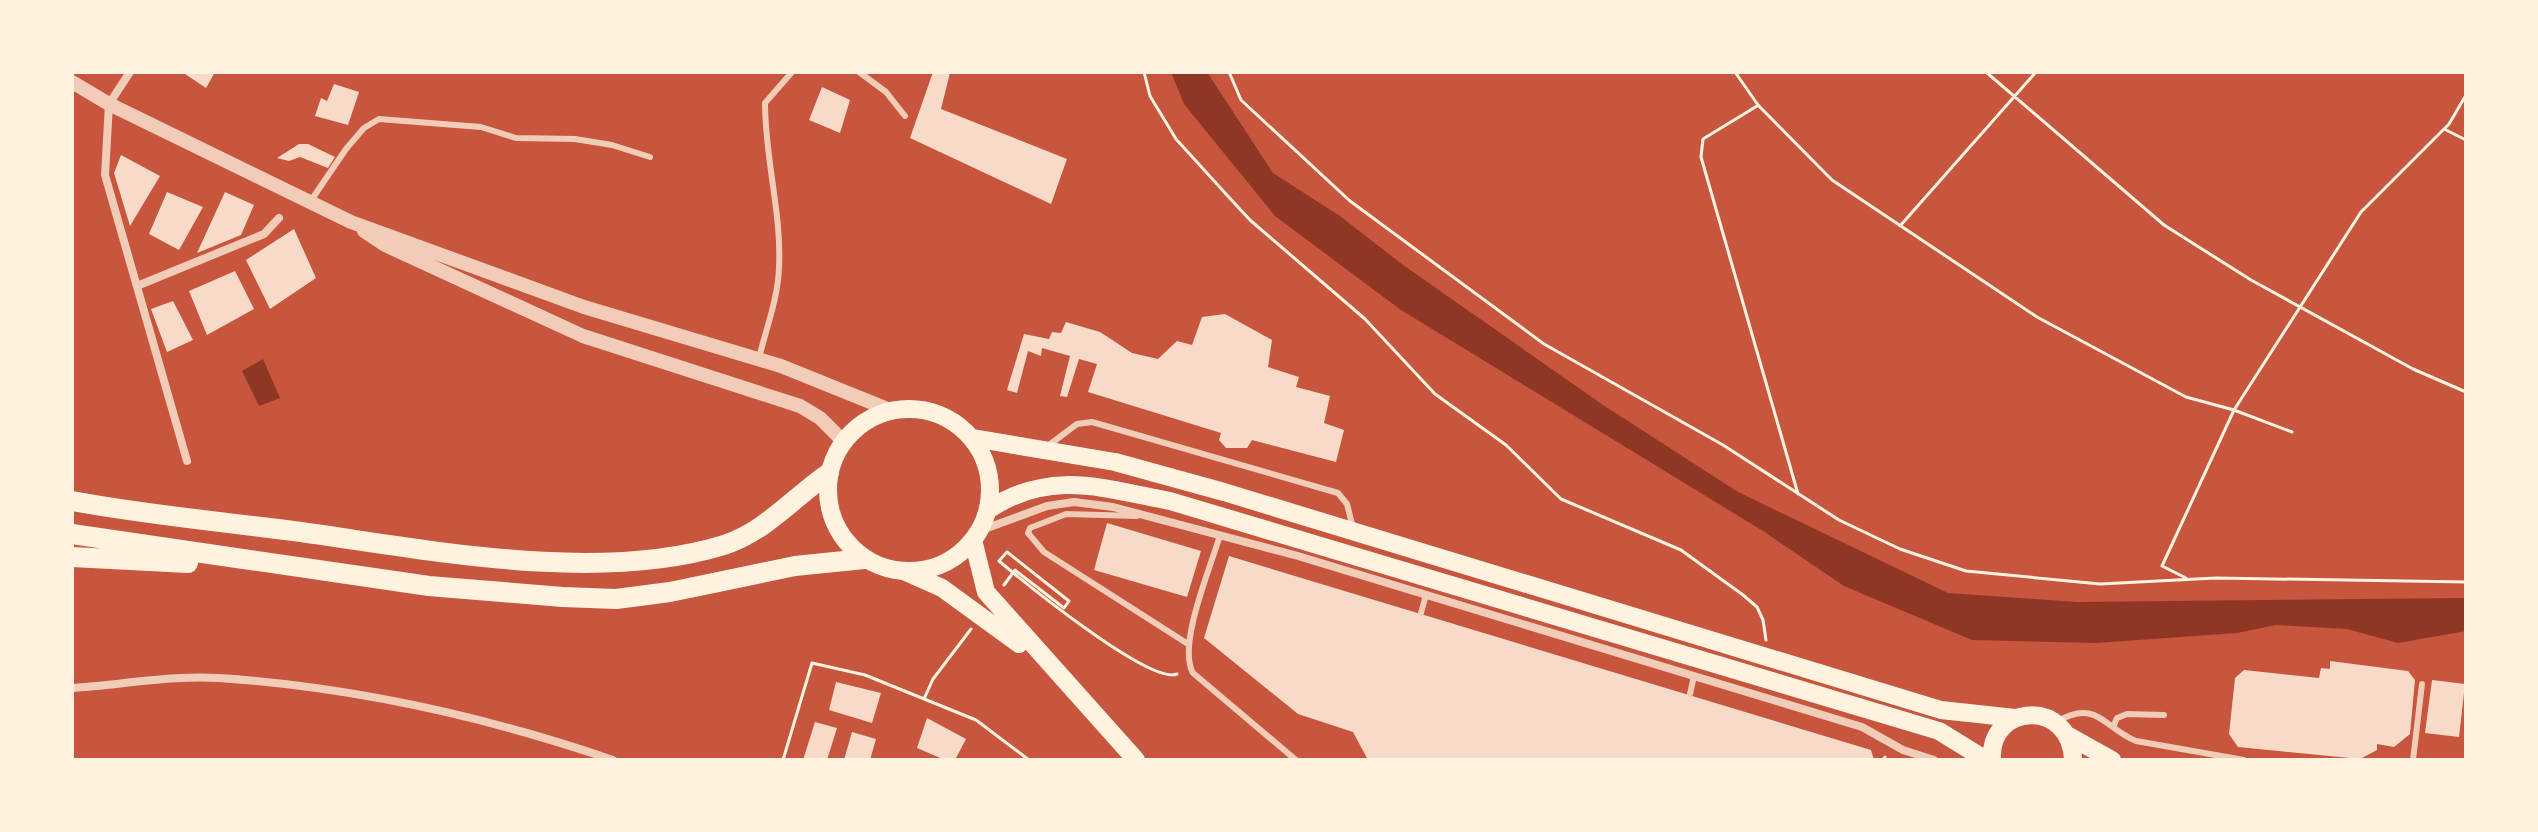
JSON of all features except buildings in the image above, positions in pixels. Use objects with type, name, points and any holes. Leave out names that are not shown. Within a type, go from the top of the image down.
[{"type":"highway","points":[[72,501],[452,553],[587,563],[683,555],[727,544],[765,525],[829,473]]},
{"type":"highway","points":[[72,534],[429,586],[616,599],[670,592],[795,566],[864,559]]},
{"type":"highway","points":[[72,557],[206,565],[357,587],[429,586]]},
{"type":"main road","points":[[906,572],[927,570],[966,549],[988,510],[988,472],[973,438],[949,418],[921,408],[890,410],[863,421],[843,441],[829,473],[828,505],[841,536],[864,559],[884,568],[906,572],[942,588],[1019,644],[1043,657]]},
{"type":"main road","points":[[973,438],[1040,452],[1115,462],[1941,710],[2015,718],[2039,715],[2112,760]]},
{"type":"main road","points":[[988,510],[1013,493],[1041,485],[1074,484],[1170,501],[1939,731],[1986,760]]},
{"type":"main road","points":[[976,536],[986,592],[1134,758]]},
{"type":"main road","points":[[1992,760],[1996,737],[2015,718]]},
{"type":"main road","points":[[2062,729],[2073,760]]},
{"type":"street","points":[[130,72],[109,104],[105,175],[187,461]]},
{"type":"street","points":[[72,82],[109,104],[351,222],[570,302],[759,359],[890,410]]},
{"type":"street","points":[[137,286],[264,234],[279,218]]},
{"type":"street","points":[[351,222],[385,245],[583,336],[800,406],[820,418],[843,441]]},
{"type":"street","points":[[976,536],[1047,506],[1074,502],[1148,516],[1426,595],[1862,727],[1903,750],[1934,760]]},
{"type":"street","points":[[72,688],[216,678],[410,704],[613,760]]},
{"type":"lane","points":[[759,359],[779,271],[779,235],[765,137],[765,103],[792,72]]},
{"type":"lane","points":[[859,72],[886,92],[905,116]]},
{"type":"lane","points":[[310,202],[322,189],[346,149],[364,128],[379,119],[481,127],[516,138],[575,139],[612,145],[650,157]]},
{"type":"lane","points":[[1040,452],[1077,424],[1092,422],[1338,493],[1347,504],[1354,532]]},
{"type":"lane","points":[[1148,516],[1066,514],[1030,528],[1028,533],[1044,552],[1188,644]]},
{"type":"lane","points":[[1220,535],[1188,644],[1188,664],[1193,673],[1296,760]]},
{"type":"lane","points":[[1421,613],[1426,595]]},
{"type":"lane","points":[[1690,694],[1694,676]]},
{"type":"lane","points":[[2413,760],[2422,684]]},
{"type":"lane","points":[[2062,729],[2082,712],[2114,725],[2123,736],[2136,741],[2244,760]]},
{"type":"lane","points":[[2114,725],[2117,718],[2127,714],[2164,715]]},
{"type":"path","points":[[1144,72],[1150,96],[1186,150],[1250,220],[1365,319],[1435,394],[1506,445],[1561,499],[1681,550],[1743,595],[1757,607],[1763,620],[1766,645]]},
{"type":"path","points":[[1229,72],[1241,100],[1350,201],[1437,267],[1570,361],[1723,445],[1839,520],[1900,549],[1966,571],[2100,584],[2150,584],[2187,579],[2466,582]]},
{"type":"path","points":[[1735,72],[1758,105],[1832,180],[2037,317],[2186,397],[2234,410],[2292,432]]},
{"type":"path","points":[[1986,72],[2164,225],[2251,280],[2413,369],[2466,392]]},
{"type":"path","points":[[1900,226],[2036,72]]},
{"type":"path","points":[[2187,579],[2162,566],[2234,410],[2303,307],[2361,212],[2444,129],[2466,95]]},
{"type":"path","points":[[1758,105],[1703,139],[1701,157],[1798,494]]},
{"type":"path","points":[[2444,129],[2466,140]]},
{"type":"path","points":[[1012,573],[1064,608],[1069,601],[1007,552],[999,561],[1012,573],[1069,616],[1145,666],[1165,676],[1177,674]]},
{"type":"path","points":[[783,760],[812,663],[865,675],[976,720],[1029,760]]},
{"type":"path","points":[[924,699],[933,679]]},
{"type":"shaded area","points":[[1171,72],[1207,72],[1273,173],[1340,216],[1403,265],[1603,405],[1738,492],[1948,593],[2077,602],[2466,598],[2466,631],[2398,643],[2347,629],[2276,625],[2237,633],[2096,643],[1972,640],[1844,586],[1763,531],[1401,310],[1275,216],[1184,104]]},
{"type":"shaded area","points":[[263,359],[280,398],[259,406],[242,371]]}]
